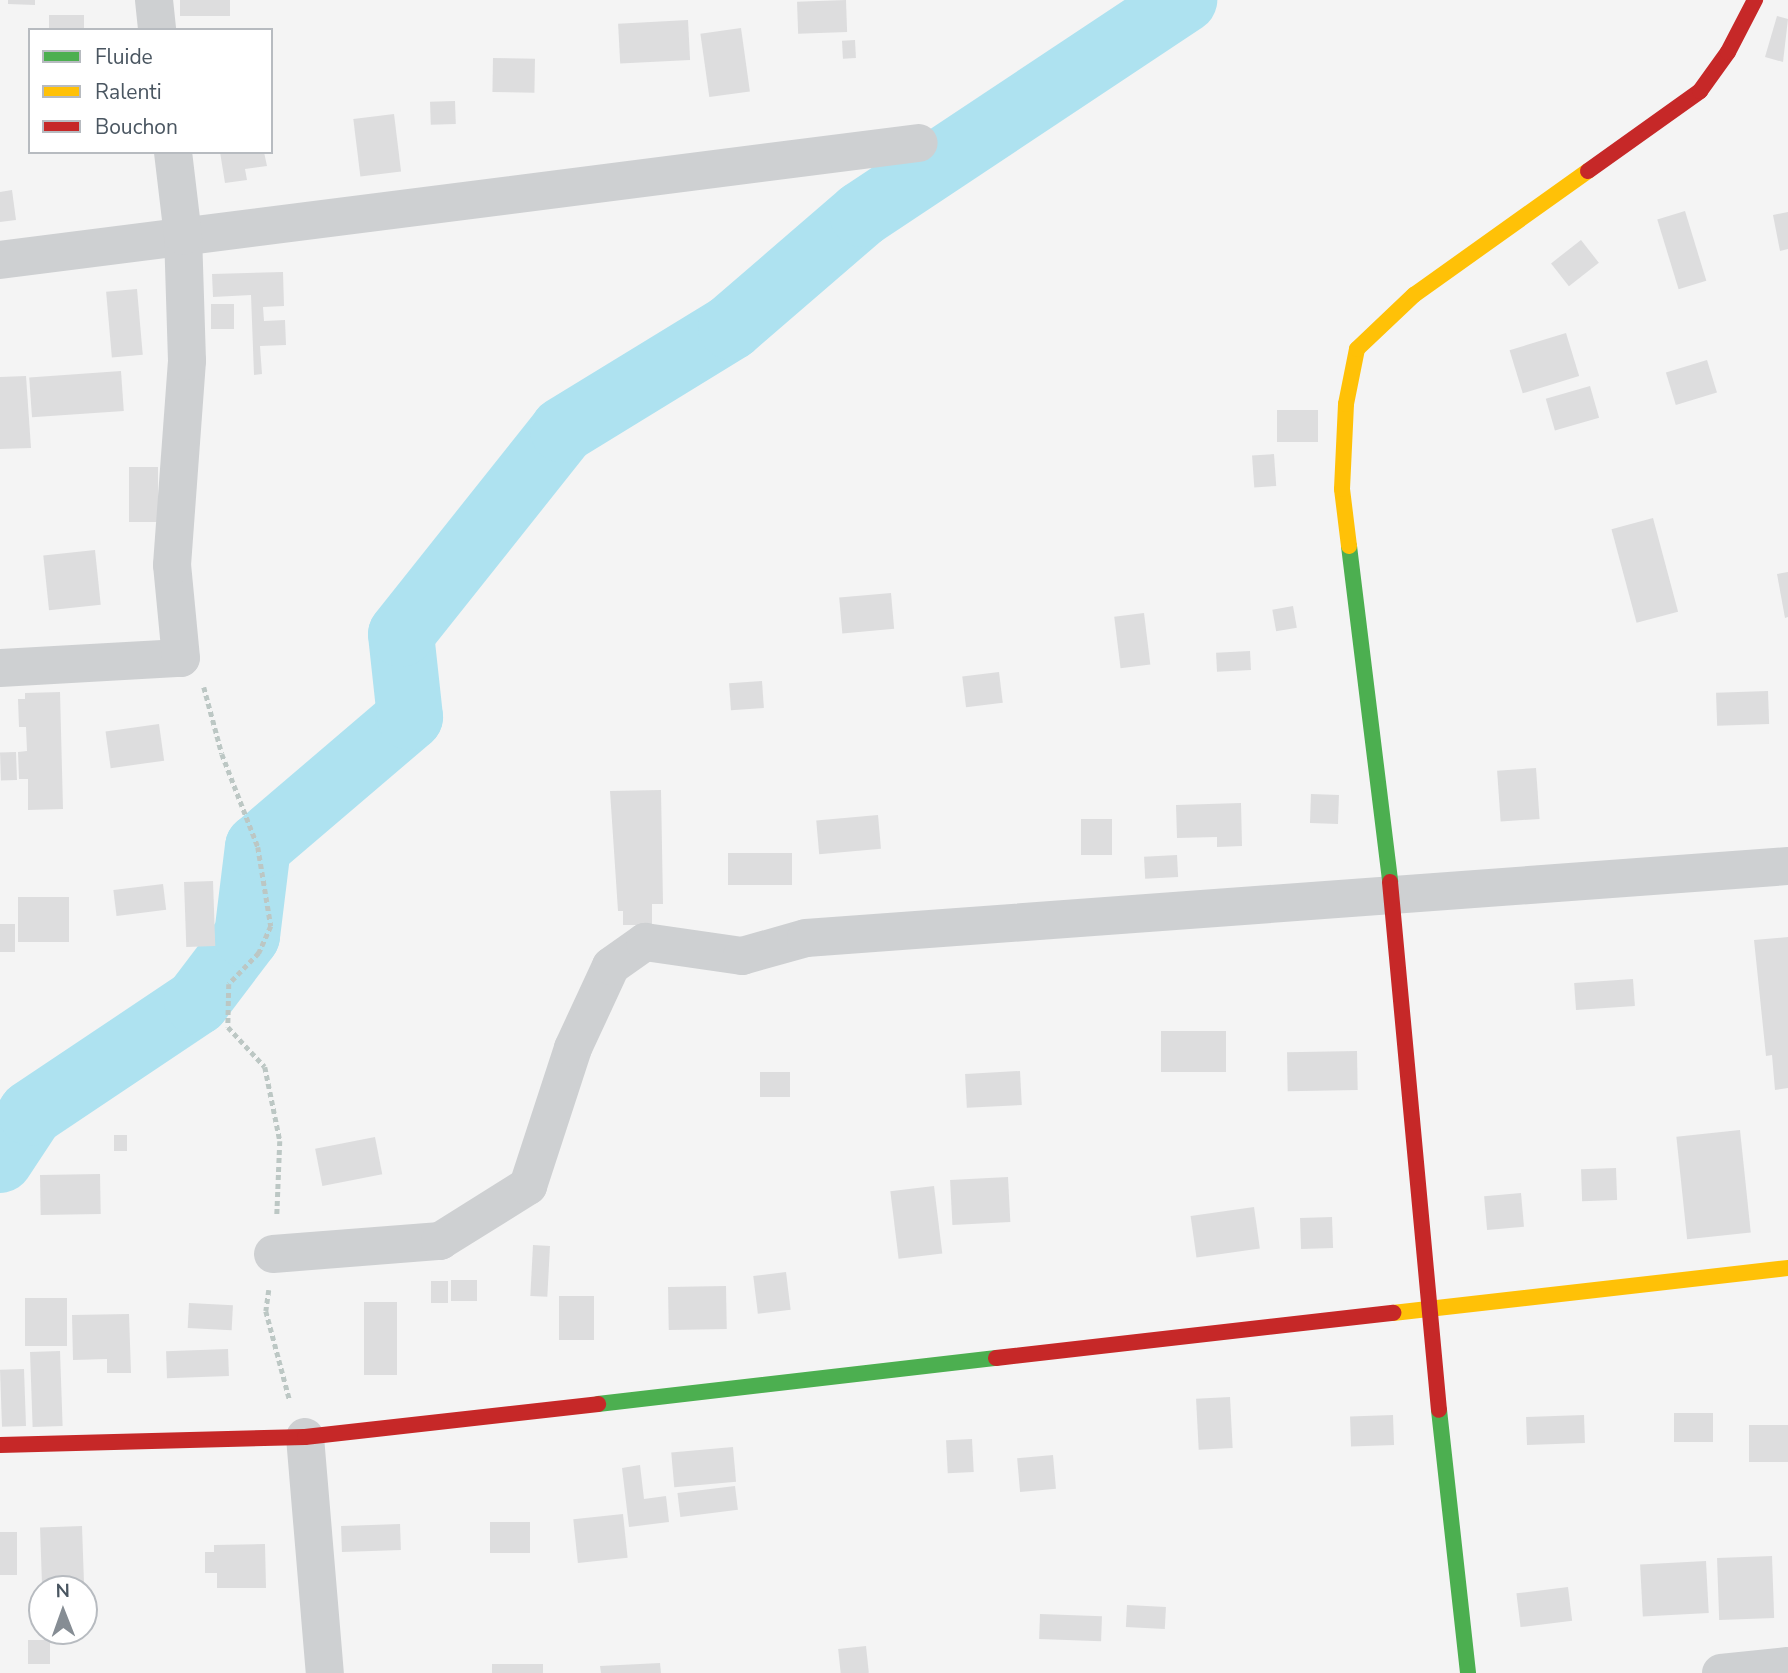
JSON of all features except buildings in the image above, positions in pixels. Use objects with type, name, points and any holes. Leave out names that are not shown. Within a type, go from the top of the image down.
[{"type":"street","points":[[154,0],[157,28]]},
{"type":"street","points":[[1468,1673],[1428,1312],[1392,896],[1342,489],[1346,404],[1357,349],[1414,295],[1700,91],[1728,52],[1755,0]]},
{"type":"street","points":[[0,260],[919,143]]},
{"type":"street","points":[[0,668],[181,658],[172,565],[187,361],[183,236],[173,154]]},
{"type":"street","points":[[273,1254],[440,1241],[527,1186],[573,1048],[611,966],[645,942],[741,956],[806,938],[1788,866]]},
{"type":"street","points":[[0,1445],[305,1437],[1428,1312],[1788,1268]]},
{"type":"street","points":[[305,1437],[325,1673]]},
{"type":"street","points":[[1721,1673],[1788,1666]]},
{"type":"path","points":[[202,678],[222,754],[258,847],[271,926],[260,953],[229,984],[228,1027],[264,1067],[280,1141],[273,1254],[266,1311],[286,1390],[305,1437]]},
{"type":"waterway","points":[[0,1160],[31,1113],[197,1002],[247,936],[258,847],[410,717],[401,634],[563,430],[731,327],[862,214],[1184,0]]},
{"type":"traffic: fast","points":[[1349,546],[1390,882]]},
{"type":"traffic: fast","points":[[598,1404],[996,1358]]},
{"type":"traffic: fast","points":[[1439,1410],[1468,1673]]},
{"type":"traffic: slow","points":[[1349,546],[1342,489],[1346,404],[1357,349],[1414,295],[1588,171]]},
{"type":"traffic: slow","points":[[1393,1313],[1788,1268]]},
{"type":"traffic: jam","points":[[1588,171],[1700,91],[1728,52],[1755,0]]},
{"type":"traffic: jam","points":[[1390,882],[1439,1410]]},
{"type":"traffic: jam","points":[[996,1358],[1393,1313]]},
{"type":"traffic: jam","points":[[0,1445],[305,1437],[598,1404]]}]
